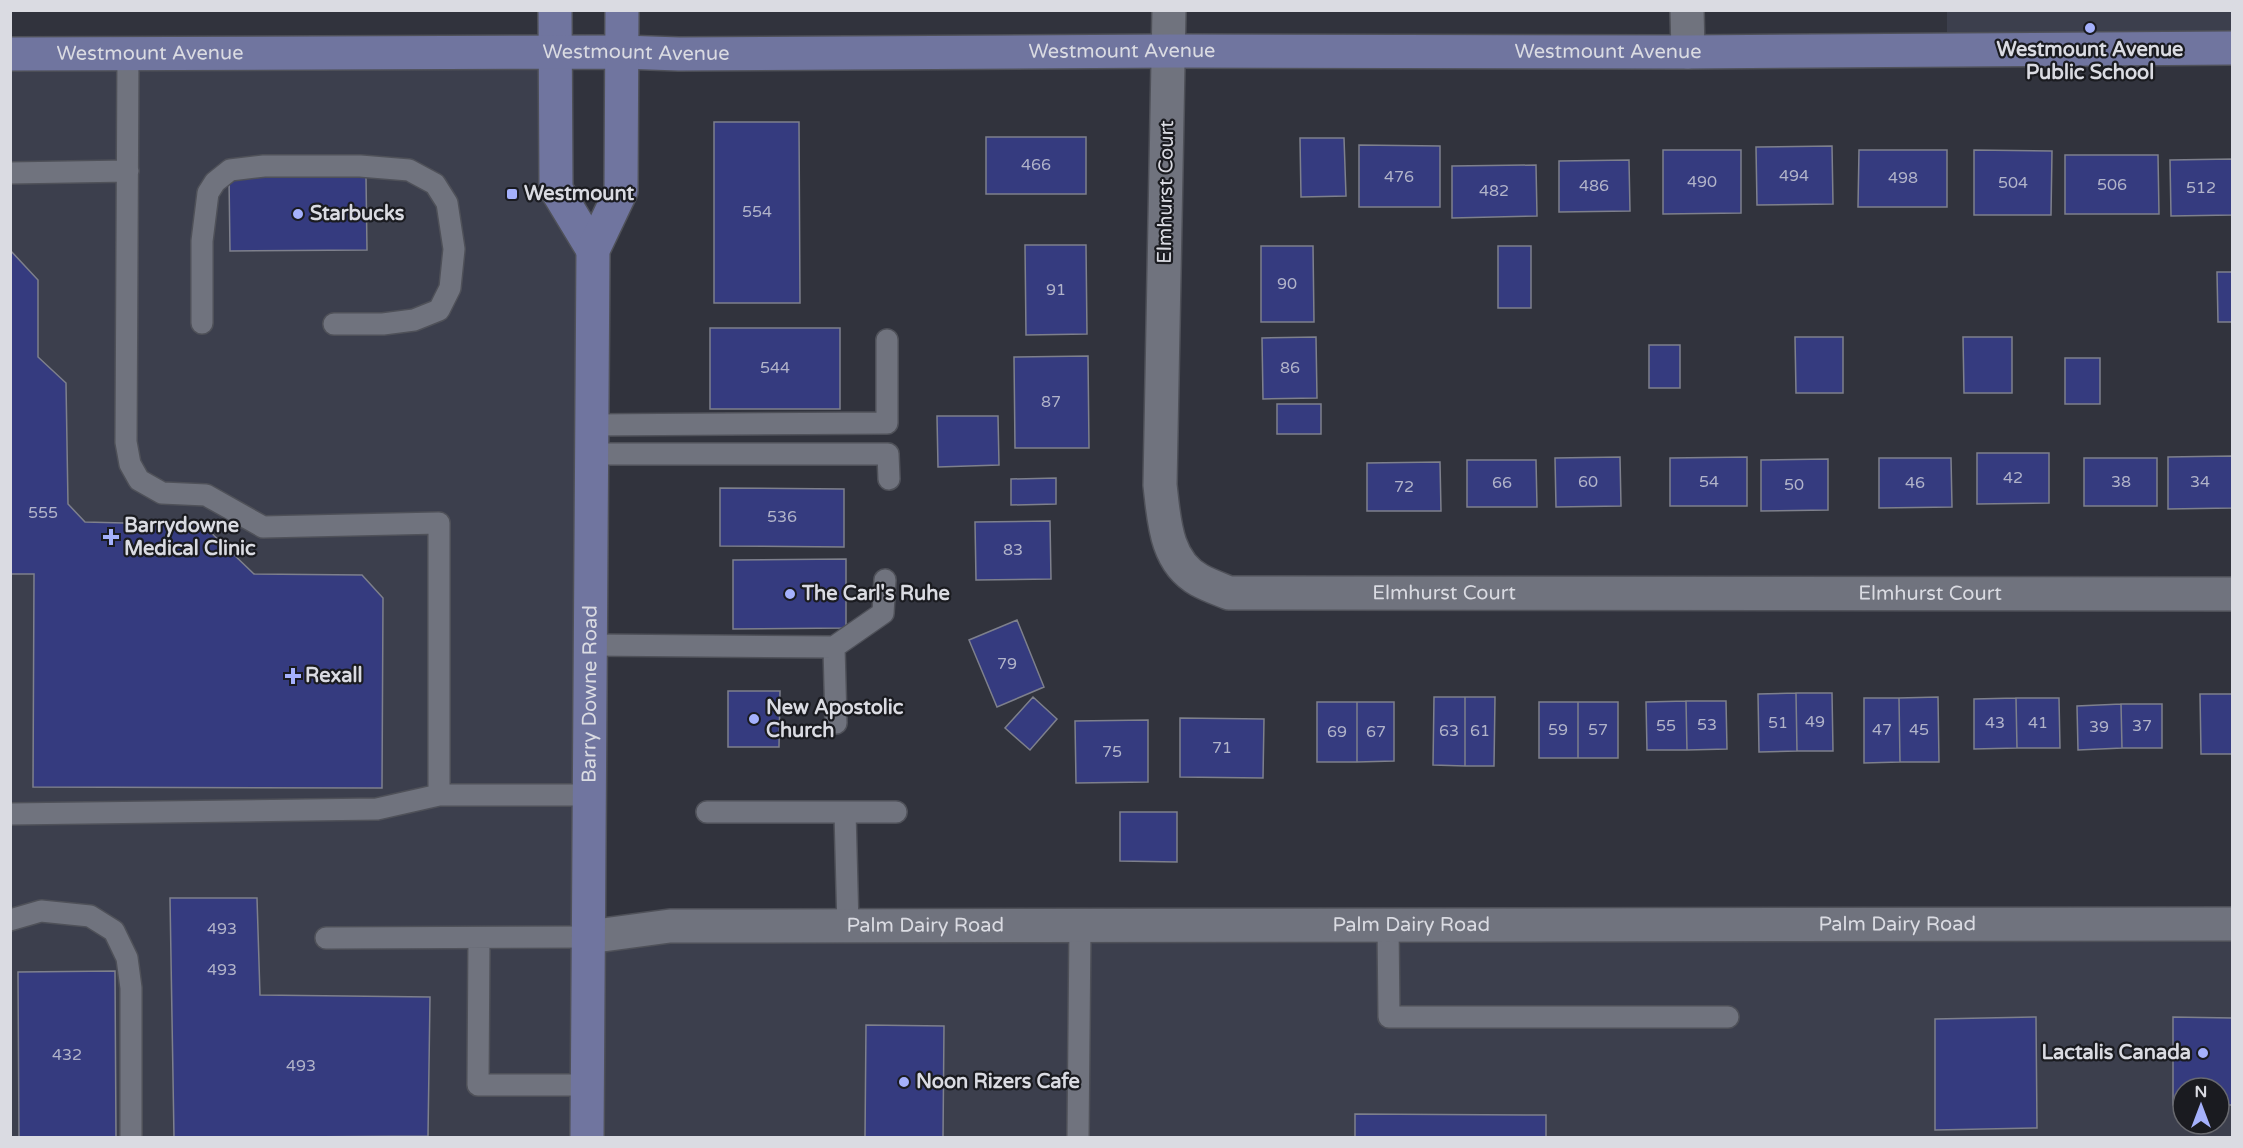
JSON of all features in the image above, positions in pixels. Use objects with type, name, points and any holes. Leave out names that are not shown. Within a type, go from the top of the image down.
[{"type":"street","points":[[555,10],[556,189],[593,250]]},
{"type":"street","name":"Barry Downe Road","points":[[587,1137],[593,250],[621,190],[622,10]]},
{"type":"street","name":"Elmhurst Court","points":[[1169,10],[1160,485],[1166,535],[1178,560],[1197,579],[1229,593],[2232,594]]},
{"type":"street","points":[[1688,10],[1688,52]]},
{"type":"street","name":"Westmount Avenue","points":[[10,54],[1688,52],[2232,48]]},
{"type":"street","name":"Palm Dairy Road","points":[[588,937],[670,926],[2232,924]]},
{"type":"lane","points":[[128,54],[126,442],[130,464],[139,480],[162,493],[206,495],[263,527],[438,523],[438,795]]},
{"type":"lane","points":[[202,323],[202,241],[205,208],[208,193],[215,182],[230,170],[264,166],[360,166],[409,170],[435,184],[447,203],[454,249],[450,288],[438,310],[414,320],[383,324],[334,324]]},
{"type":"lane","points":[[10,173],[128,171]]},
{"type":"lane","points":[[592,439],[887,423],[887,340]]},
{"type":"lane","points":[[592,439],[888,454],[889,478]]},
{"type":"lane","points":[[591,645],[834,647],[883,613],[885,579]]},
{"type":"lane","points":[[834,647],[836,723]]},
{"type":"lane","points":[[10,814],[377,809],[438,795],[590,795]]},
{"type":"lane","points":[[707,812],[896,812]]},
{"type":"lane","points":[[845,812],[848,927]]},
{"type":"lane","points":[[10,920],[41,911],[90,916],[114,931],[127,958],[130,988],[131,1137]]},
{"type":"lane","points":[[1388,925],[1389,1017],[1728,1017]]},
{"type":"lane","points":[[1078,1137],[1080,926]]},
{"type":"lane","points":[[326,938],[588,937]]},
{"type":"lane","points":[[479,938],[478,1084],[588,1084]]},
{"type":"shaded area","name":"Westmount Avenue Public School","points":[[1947,11],[2232,11],[2232,45],[1947,48]]},
{"type":"shaded area","points":[[552,56],[552,189],[593,250],[586,924],[2232,923],[2232,1137],[11,1137],[10,58]]},
{"type":"building","points":[[714,122],[799,122],[800,303],[714,303]]},
{"type":"building","points":[[986,137],[1086,137],[1086,194],[986,194]]},
{"type":"building","points":[[1300,138],[1344,138],[1346,196],[1301,197]]},
{"type":"building","points":[[1359,145],[1440,146],[1440,207],[1359,207]]},
{"type":"building","points":[[1832,146],[1833,204],[1757,205],[1756,147]]},
{"type":"building","points":[[1663,150],[1741,150],[1741,213],[1663,214]]},
{"type":"building","points":[[1859,150],[1947,150],[1947,207],[1858,207]]},
{"type":"building","points":[[1974,150],[2052,151],[2051,215],[1974,215]]},
{"type":"building","points":[[2065,155],[2158,155],[2159,214],[2065,214]]},
{"type":"building","points":[[2232,159],[2232,215],[2171,216],[2170,160]]},
{"type":"building","points":[[1629,160],[1630,211],[1559,212],[1559,161]]},
{"type":"building","points":[[1536,165],[1537,216],[1452,218],[1452,166]]},
{"type":"building","name":"Starbucks","points":[[229,177],[366,177],[367,250],[230,251]]},
{"type":"building","points":[[1025,245],[1086,245],[1087,334],[1026,335]]},
{"type":"building","points":[[1261,246],[1313,246],[1314,322],[1261,322]]},
{"type":"building","points":[[1498,246],[1531,246],[1531,308],[1498,308]]},
{"type":"building","points":[[10,250],[38,280],[38,357],[66,383],[68,504],[85,522],[203,525],[254,574],[362,575],[383,598],[382,788],[33,787],[34,574],[10,574]]},
{"type":"building","points":[[2217,272],[2232,272],[2232,322],[2218,322]]},
{"type":"building","points":[[710,328],[840,328],[840,409],[710,409]]},
{"type":"building","points":[[1316,337],[1317,398],[1263,399],[1262,338]]},
{"type":"building","points":[[1795,337],[1843,337],[1843,393],[1796,393]]},
{"type":"building","points":[[1963,337],[2012,337],[2012,393],[1964,393]]},
{"type":"building","points":[[1649,345],[1680,345],[1680,388],[1649,388]]},
{"type":"building","points":[[1088,356],[1089,448],[1015,448],[1014,357]]},
{"type":"building","points":[[2065,358],[2100,358],[2100,404],[2065,404]]},
{"type":"building","points":[[1277,404],[1321,404],[1321,434],[1277,434]]},
{"type":"building","points":[[937,416],[998,416],[999,465],[938,467]]},
{"type":"building","points":[[1977,453],[2049,453],[2049,503],[1977,504]]},
{"type":"building","points":[[2232,456],[2232,508],[2168,509],[2168,457]]},
{"type":"building","points":[[1620,457],[1621,506],[1556,507],[1555,458]]},
{"type":"building","points":[[1747,457],[1747,506],[1670,506],[1670,458]]},
{"type":"building","points":[[1879,458],[1951,458],[1952,507],[1879,508]]},
{"type":"building","points":[[2084,458],[2157,458],[2157,506],[2084,506]]},
{"type":"building","points":[[1828,459],[1828,510],[1761,511],[1761,460]]},
{"type":"building","points":[[1467,460],[1536,460],[1537,507],[1467,507]]},
{"type":"building","points":[[1440,462],[1441,511],[1367,511],[1367,463]]},
{"type":"building","points":[[1056,478],[1056,504],[1011,505],[1011,479]]},
{"type":"building","points":[[720,488],[844,489],[844,547],[720,546]]},
{"type":"building","points":[[1050,521],[1051,579],[976,580],[975,522]]},
{"type":"building","name":"The Carl's Ruhe","points":[[846,559],[846,628],[733,629],[733,560]]},
{"type":"building","points":[[1017,620],[1044,687],[997,707],[969,640]]},
{"type":"building","name":"New Apostolic Church","points":[[728,691],[780,691],[779,747],[728,747]]},
{"type":"building","points":[[1796,693],[1832,693],[1833,751],[1797,751]]},
{"type":"building","points":[[1796,693],[1797,751],[1759,752],[1758,694]]},
{"type":"building","points":[[2200,694],[2232,694],[2232,754],[2201,754]]},
{"type":"building","points":[[1033,697],[1057,719],[1030,750],[1005,728]]},
{"type":"building","points":[[1434,697],[1465,697],[1465,766],[1433,765]]},
{"type":"building","points":[[1465,697],[1495,697],[1494,766],[1465,766]]},
{"type":"building","points":[[1938,697],[1939,762],[1900,762],[1899,698]]},
{"type":"building","points":[[1864,698],[1899,698],[1900,762],[1864,763]]},
{"type":"building","points":[[2016,698],[2059,698],[2060,748],[2017,748]]},
{"type":"building","points":[[2016,698],[2017,748],[1974,749],[1974,699]]},
{"type":"building","points":[[1686,701],[1726,701],[1727,749],[1687,750]]},
{"type":"building","points":[[1686,701],[1687,750],[1647,750],[1646,702]]},
{"type":"building","points":[[1317,702],[1357,702],[1357,762],[1317,762]]},
{"type":"building","points":[[1357,702],[1394,702],[1394,761],[1357,762]]},
{"type":"building","points":[[1539,702],[1578,702],[1578,758],[1539,758]]},
{"type":"building","points":[[1578,702],[1618,702],[1618,758],[1578,758]]},
{"type":"building","points":[[2121,704],[2162,704],[2162,748],[2122,748]]},
{"type":"building","points":[[2121,704],[2122,748],[2078,750],[2077,706]]},
{"type":"building","points":[[1180,718],[1264,719],[1263,778],[1180,777]]},
{"type":"building","points":[[1148,720],[1148,782],[1076,783],[1075,721]]},
{"type":"building","points":[[1120,812],[1177,812],[1177,862],[1120,861]]},
{"type":"building","points":[[170,898],[257,898],[260,995],[430,997],[428,1136],[174,1138]]},
{"type":"building","points":[[115,971],[116,1138],[19,1138],[18,972]]},
{"type":"building","points":[[2036,1017],[2037,1128],[1935,1130],[1935,1019]]},
{"type":"building","name":"Lactalis Canada","points":[[2173,1017],[2232,1018],[2232,1105],[2231,1076],[2173,1076]]},
{"type":"building","name":"Noon Rizers Cafe","points":[[866,1025],[944,1026],[943,1138],[865,1138]]},
{"type":"building","points":[[1355,1114],[1546,1115],[1546,1138],[1355,1138]]},
{"type":"place","name":"Westmount Avenue Public School","points":[[2090,28]]},
{"type":"place","name":"Westmount","points":[[512,194]]},
{"type":"place","name":"Starbucks","points":[[298,214]]},
{"type":"place","name":"Barrydowne Medical Clinic","points":[[111,537]]},
{"type":"place","name":"The Carl's Ruhe","points":[[790,594]]},
{"type":"place","name":"Rexall","points":[[293,676]]},
{"type":"place","name":"New Apostolic Church","points":[[754,719]]},
{"type":"place","name":"Lactalis Canada","points":[[2203,1053]]},
{"type":"place","name":"Noon Rizers Cafe","points":[[904,1082]]}]
